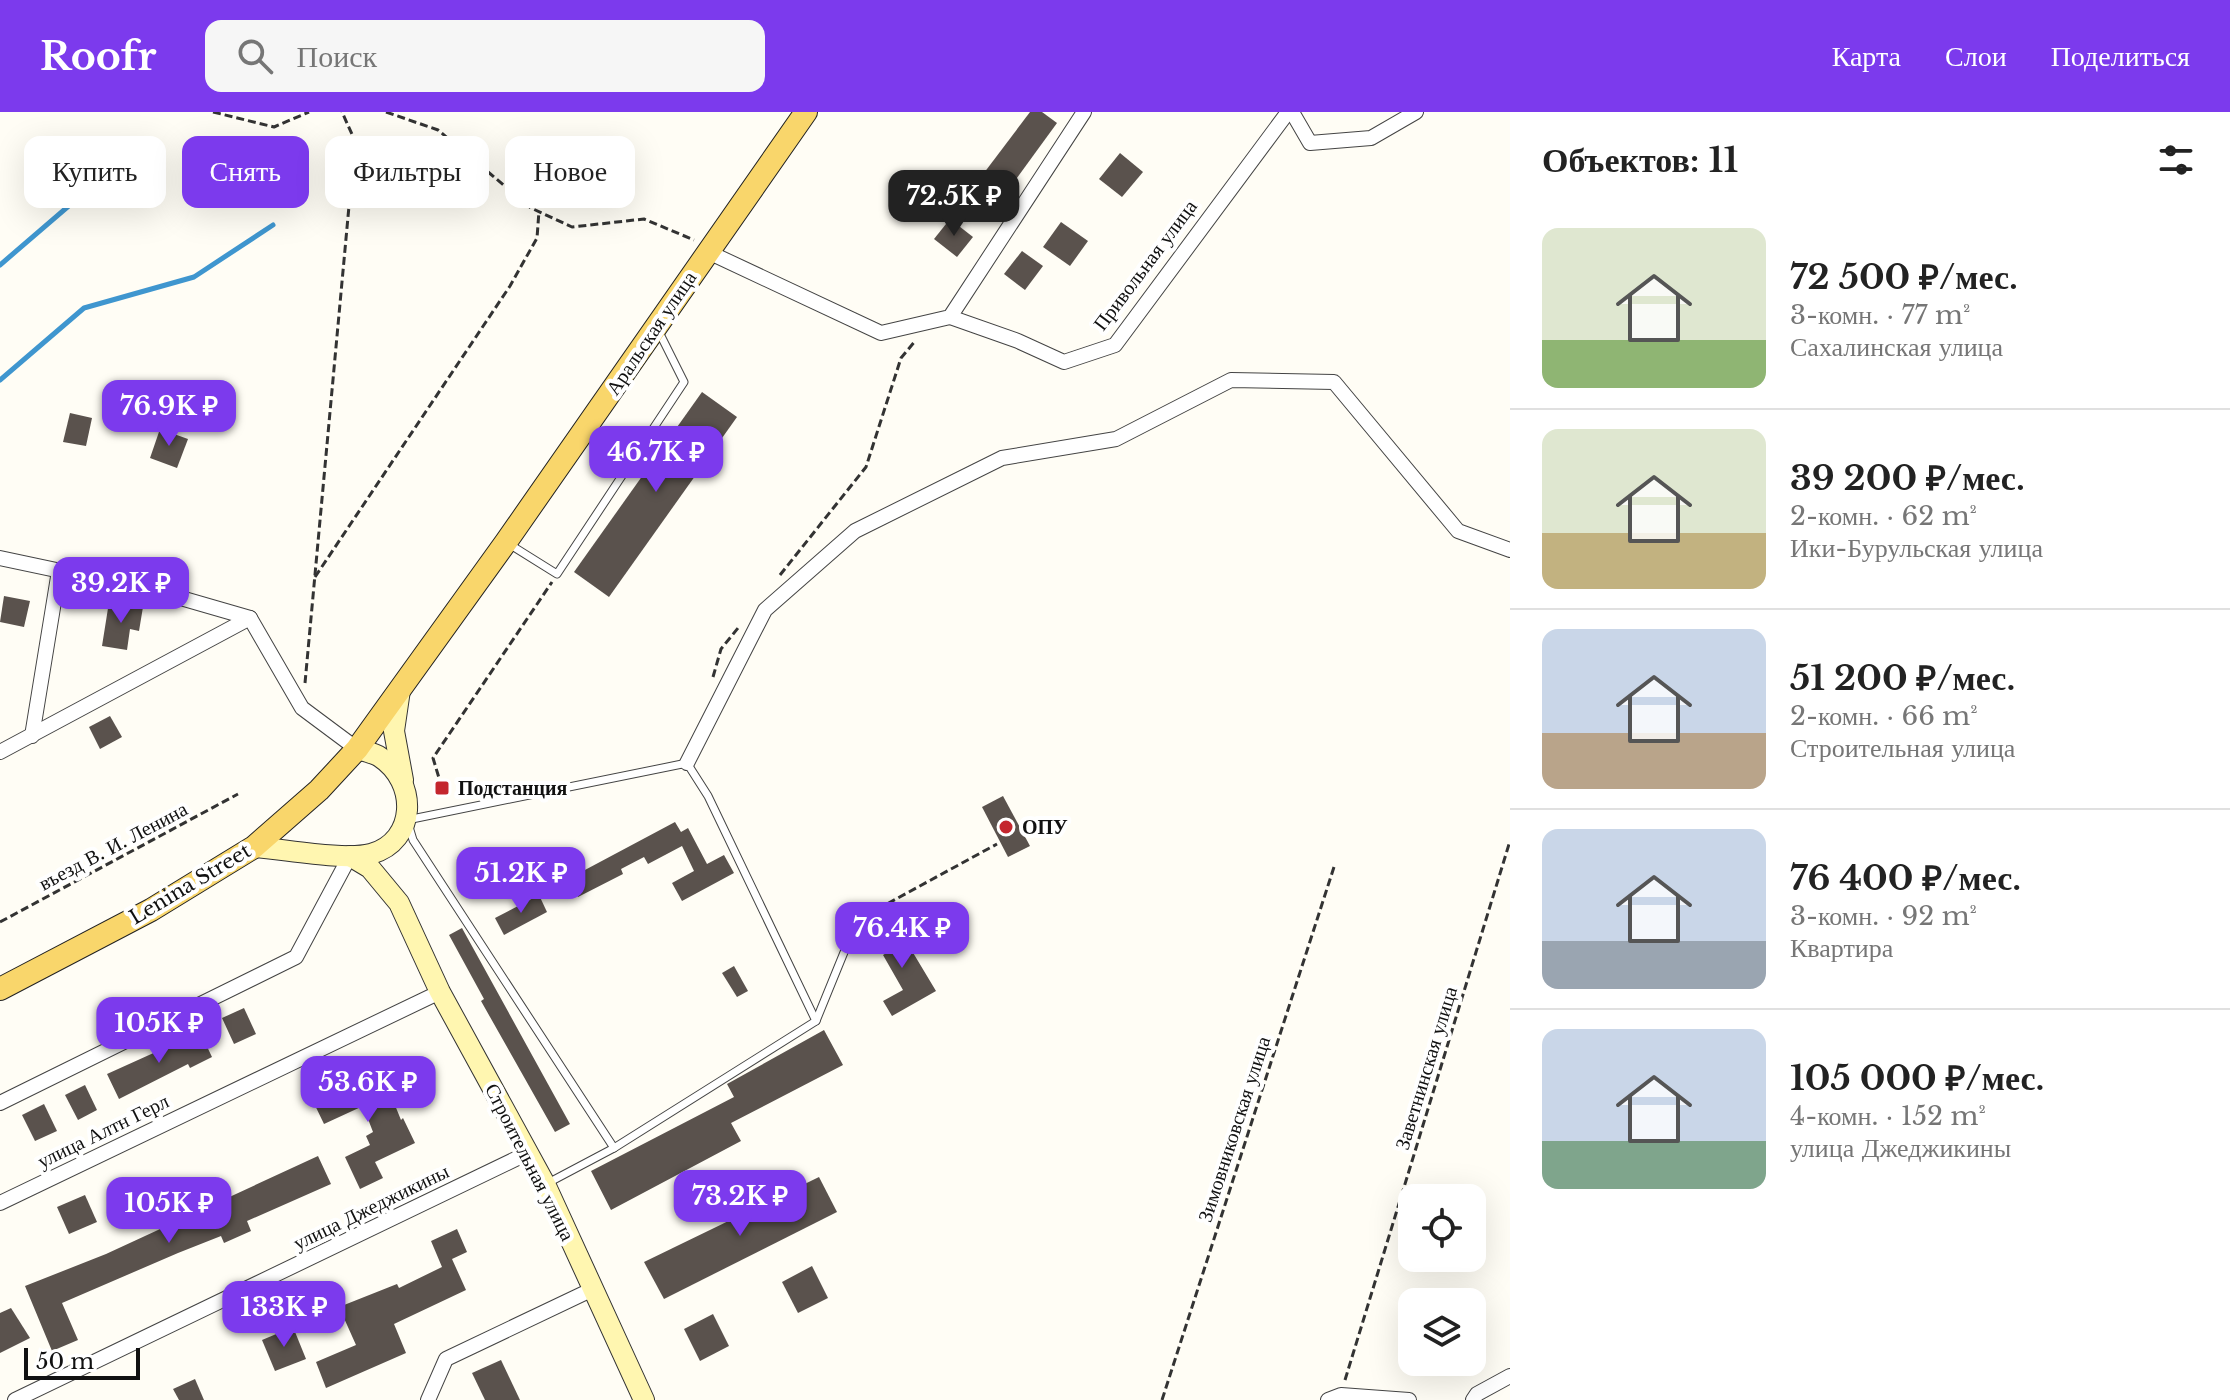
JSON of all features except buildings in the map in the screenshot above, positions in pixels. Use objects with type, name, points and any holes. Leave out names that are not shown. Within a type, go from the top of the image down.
[{"type":"main road","name":"Аральская улица","points":[[357,749],[506,542],[706,251],[806,112]]},
{"type":"main road","name":"Lenina Street","points":[[0,989],[151,910],[254,847],[319,790],[357,749]]},
{"type":"street","points":[[706,251],[881,333],[950,317],[1084,112]]},
{"type":"street","points":[[1290,112],[1310,143],[1371,138],[1416,112]]},
{"type":"street","name":"Привольная улица","points":[[950,317],[1018,341],[1064,362],[1115,345],[1290,112]]},
{"type":"street","points":[[687,763],[765,610],[855,531],[1002,458],[1116,439],[1231,380],[1334,382],[1458,531],[1510,550]]},
{"type":"street","points":[[0,558],[160,592],[250,618],[302,708],[357,749],[380,757],[394,770],[404,788]]},
{"type":"street","points":[[32,736],[59,571]]},
{"type":"street","points":[[0,752],[250,618]]},
{"type":"street","points":[[399,903],[392,873],[404,828],[404,788],[394,731],[401,688]]},
{"type":"street","points":[[291,814],[297,842],[308,852]]},
{"type":"street","points":[[254,847],[350,856],[389,847],[404,828]]},
{"type":"street","points":[[0,1103],[296,957],[350,856]]},
{"type":"street","name":"Строительная улица","points":[[350,856],[370,868],[399,903],[440,992],[545,1184],[644,1400]]},
{"type":"street","name":"улица Алтн Герл","points":[[0,1203],[440,992]]},
{"type":"street","name":"улица Джеджикины","points":[[15,1400],[528,1153]]},
{"type":"street","points":[[428,1400],[446,1359],[593,1289]]},
{"type":"street","points":[[1473,1400],[1477,1394],[1510,1376]]},
{"type":"street","points":[[1334,1398],[1409,1400]]},
{"type":"lane","points":[[506,542],[557,574],[684,382],[656,327]]},
{"type":"lane","points":[[614,1148],[404,828],[687,763],[708,796],[816,1021]]},
{"type":"lane","points":[[545,1184],[614,1148],[816,1021],[847,945]]},
{"type":"path","points":[[213,112],[274,127],[309,112]]},
{"type":"path","points":[[302,708],[355,141],[342,112]]},
{"type":"path","points":[[386,112],[438,130],[539,211],[572,227],[644,219],[690,237],[706,251]]},
{"type":"path","points":[[314,578],[510,286],[537,238],[539,211]]},
{"type":"path","points":[[779,576],[866,467],[901,358],[931,322]]},
{"type":"path","points":[[442,788],[433,758],[557,574]]},
{"type":"path","points":[[713,678],[721,649],[740,625]]},
{"type":"path","name":"въезд В. И. Ленина","points":[[0,922],[238,794]]},
{"type":"path","name":"Заветнинская улица","points":[[1334,1398],[1510,841]]},
{"type":"path","points":[[847,945],[863,917],[997,844]]},
{"type":"path","name":"Зимовниковская улица","points":[[1162,1400],[1334,867]]},
{"type":"waterway","points":[[0,265],[66,208]]},
{"type":"waterway","points":[[0,380],[84,308],[194,277],[273,225]]},
{"type":"place","name":"Подстанция","points":[[442,788]]},
{"type":"place","name":"ОПУ","points":[[1006,827]]}]
